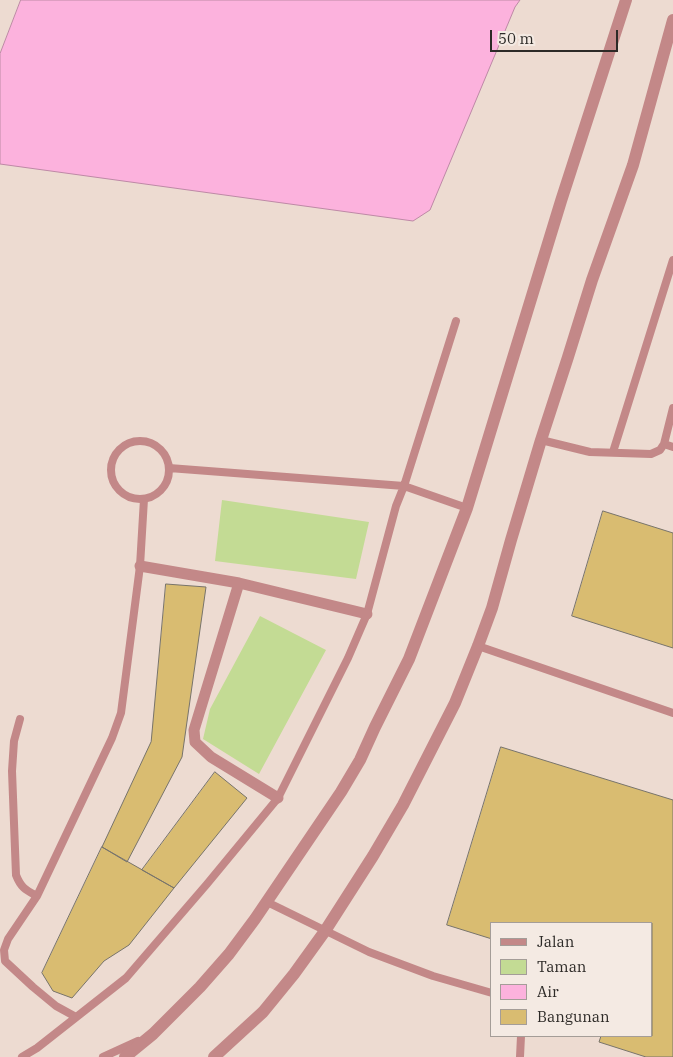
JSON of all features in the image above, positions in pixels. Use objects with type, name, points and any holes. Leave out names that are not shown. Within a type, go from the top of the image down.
[{"type":"street","points":[[125,1057],[153,1034],[200,987],[229,954],[267,902],[341,792],[360,760],[410,659],[467,508],[561,200],[626,0]]},
{"type":"street","points":[[214,1057],[263,1012],[294,974],[325,931],[403,805],[455,703],[492,608],[541,440],[592,280],[633,165],[673,20]]},
{"type":"street","points":[[140,566],[239,583],[367,614]]},
{"type":"street","points":[[239,583],[194,730],[195,742],[211,757],[278,798]]},
{"type":"lane","points":[[613,452],[673,260]]},
{"type":"lane","points":[[22,1057],[37,1048],[126,978],[278,798],[348,658],[367,614],[396,506],[456,321]]},
{"type":"lane","points":[[541,440],[590,452],[651,454],[660,450],[664,444],[673,408]]},
{"type":"lane","points":[[135,441],[151,443],[158,447],[168,460],[169,468],[169,476],[163,489],[158,494],[144,499],[136,499],[121,492],[112,478],[111,470],[115,454],[120,448],[135,441]]},
{"type":"lane","points":[[664,444],[673,447]]},
{"type":"lane","points":[[169,468],[404,486],[467,508]]},
{"type":"lane","points":[[76,1017],[56,1006],[6,961],[4,950],[8,939],[37,896],[122,713],[140,566],[144,499]]},
{"type":"lane","points":[[478,646],[673,713]]},
{"type":"lane","points":[[20,719],[14,741],[12,771],[16,875],[23,888],[37,896]]},
{"type":"lane","points":[[267,902],[369,952],[433,976],[490,992]]},
{"type":"lane","points":[[103,1057],[153,1034]]},
{"type":"lane","points":[[520,1057],[522,1037]]},
{"type":"shaded area","points":[[0,0],[673,0],[673,1057],[0,1057]]},
{"type":"green space","points":[[222,500],[369,522],[356,579],[215,561]]},
{"type":"green space","points":[[260,616],[326,650],[259,774],[203,739],[210,709]]},
{"type":"water","points":[[21,0],[520,0],[515,7],[430,210],[413,221],[0,164],[0,54]]},
{"type":"building","points":[[603,511],[673,533],[673,648],[572,616]]},
{"type":"building","points":[[166,584],[206,587],[182,757],[127,862],[102,847],[151,742]]},
{"type":"building","points":[[501,747],[673,800],[673,1057],[646,1057],[599,1042],[601,1037],[653,1037],[653,922],[490,922],[490,938],[447,925]]},
{"type":"building","points":[[215,772],[247,798],[174,888],[142,870]]},
{"type":"building","points":[[102,847],[174,888],[129,945],[104,961],[72,998],[53,991],[42,973]]}]
